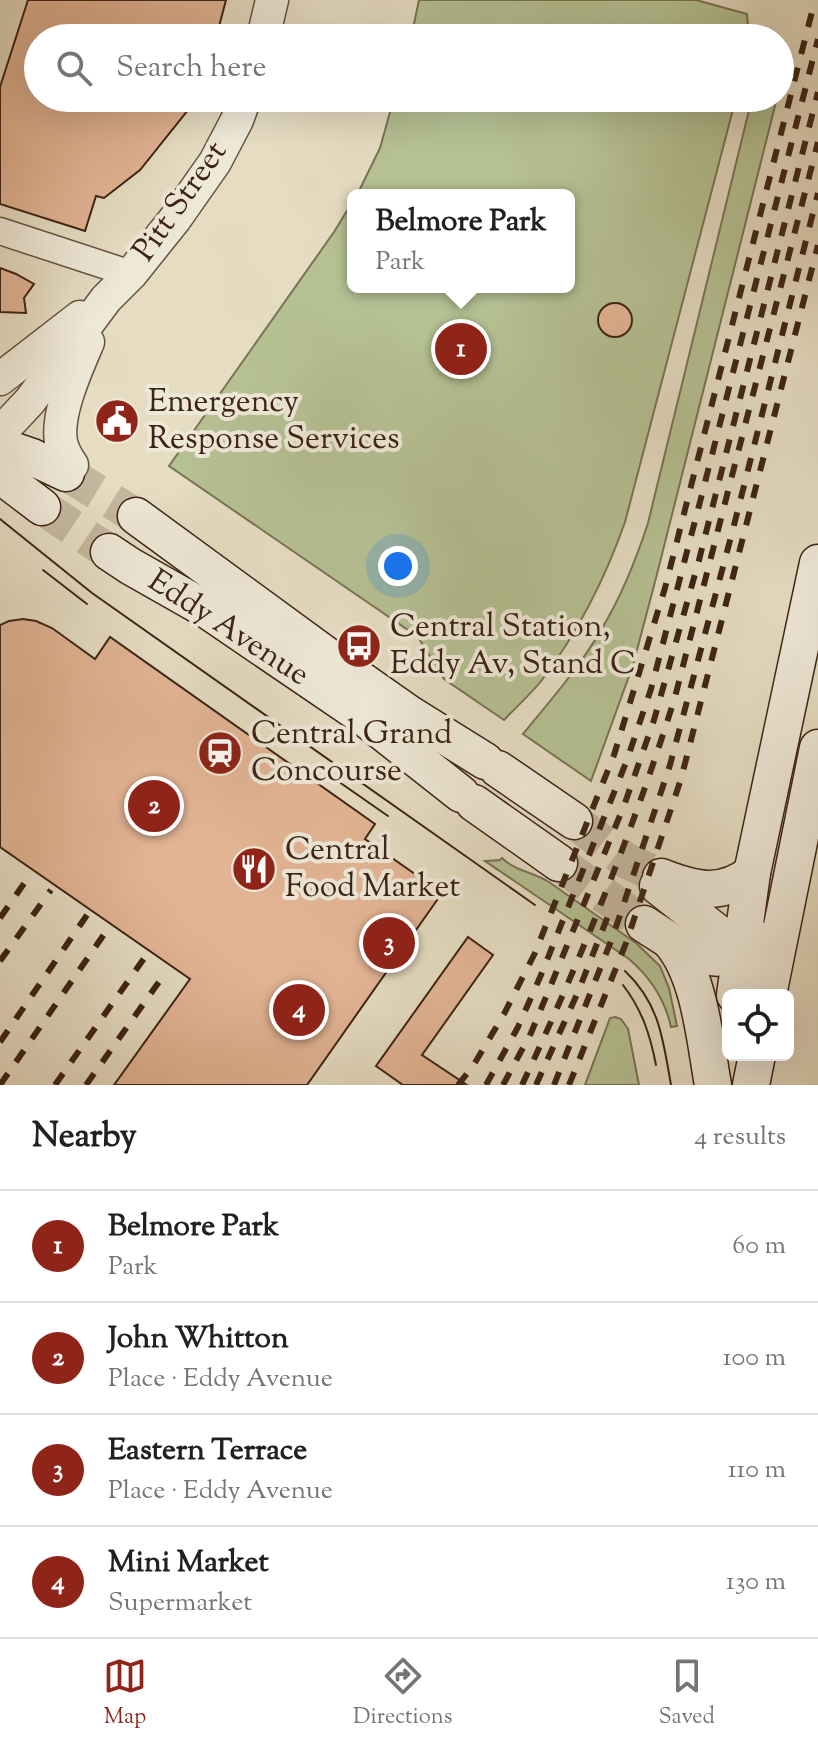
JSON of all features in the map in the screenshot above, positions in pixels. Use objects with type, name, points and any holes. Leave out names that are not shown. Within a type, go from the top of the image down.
[{"type":"main road","points":[[0,446],[69,469]]},
{"type":"main road","points":[[0,475],[42,507]]},
{"type":"main road","name":"Eddy Avenue","points":[[136,516],[408,713],[574,821]]},
{"type":"main road","name":"Eddy Avenue","points":[[109,552],[195,602],[361,715],[467,799],[559,863]]},
{"type":"main road","points":[[736,989],[752,873],[818,563]]},
{"type":"main road","points":[[769,989],[818,748]]},
{"type":"main road","points":[[752,873],[741,881],[715,889],[660,882],[740,952],[761,973],[767,989]]},
{"type":"main road","points":[[713,1085],[695,988],[687,964],[657,933],[693,954],[708,958],[727,957],[740,952],[761,936],[791,879]]},
{"type":"main road","points":[[726,1085],[728,1061]]},
{"type":"main road","points":[[751,1085],[756,1061]]},
{"type":"street","points":[[266,24],[272,0]]},
{"type":"street","name":"Pitt Street","points":[[0,379],[106,299],[131,274],[215,162],[240,112]]},
{"type":"street","points":[[0,231],[131,274]]},
{"type":"street","points":[[69,469],[60,438],[63,414],[78,366],[106,299]]},
{"type":"street","name":"Pitt Street","points":[[0,433],[41,387],[106,299]]},
{"type":"green space","points":[[419,0],[696,0],[747,14],[748,24],[414,24]]},
{"type":"green space","points":[[390,112],[732,112],[625,522],[590,604],[567,643],[542,680],[504,720],[444,679],[418,637],[169,466],[347,211],[347,293],[575,293],[575,189],[360,189],[380,148]]},
{"type":"green space","points":[[749,112],[773,112],[633,665],[591,781],[523,734],[592,644],[628,578],[648,523]]},
{"type":"green space","points":[[502,858],[549,882],[636,943],[660,966],[669,988],[677,1026],[671,1027],[656,990],[629,959],[485,861]]},
{"type":"green space","points":[[610,1018],[621,1019],[628,1029],[639,1085],[585,1085]]},
{"type":"building","points":[[28,0],[226,0],[220,24],[24,24],[24,112],[186,112],[140,170],[104,198],[96,196],[85,231],[0,204],[0,87]]},
{"type":"building","points":[[0,268],[34,284],[24,298],[26,313],[0,312]]},
{"type":"building","points":[[615,303],[627,308],[632,320],[627,332],[615,337],[603,332],[598,320],[603,308]]},
{"type":"building","points":[[23,619],[52,628],[95,659],[110,637],[375,824],[365,839],[442,893],[307,1085],[114,1085],[190,979],[0,847],[0,625]]},
{"type":"building","points":[[468,937],[493,955],[422,1055],[467,1085],[403,1085],[376,1066]]},
{"type":"tunnel","points":[[72,465],[90,487]]},
{"type":"tunnel","points":[[66,473],[136,516]]},
{"type":"tunnel","points":[[42,507],[109,552]]},
{"type":"tunnel","points":[[574,821],[625,860],[661,877]]},
{"type":"tunnel","points":[[559,863],[644,924]]},
{"type":"tram line","points":[[0,519],[92,593],[535,905]]},
{"type":"tram line","points":[[43,570],[87,604]]},
{"type":"tram line","points":[[319,768],[388,816]]},
{"type":"tram line","points":[[625,971],[646,996],[653,1010],[671,1085]]},
{"type":"tram line","points":[[623,985],[644,1023],[656,1065]]},
{"type":"railway","points":[[794,82],[815,0]]},
{"type":"railway","points":[[486,1085],[518,1027],[541,975],[627,760],[651,689],[818,39]]},
{"type":"railway","points":[[503,1085],[531,1033],[553,980],[625,803],[654,720],[699,560],[818,92]]},
{"type":"railway","points":[[458,1085],[504,1014],[535,953],[614,755],[665,588],[786,112]]},
{"type":"railway","points":[[522,1085],[605,893],[675,697],[818,142]]},
{"type":"railway","points":[[554,1085],[613,936],[670,765],[818,193]]},
{"type":"railway","points":[[569,1085],[626,943],[681,779],[818,245]]},
{"type":"railway","points":[[0,918],[30,875]]},
{"type":"railway","points":[[0,961],[51,890]]},
{"type":"railway","points":[[0,1042],[87,915]]},
{"type":"railway","points":[[536,1085],[608,916]]},
{"type":"railway","points":[[0,1085],[107,930]]},
{"type":"railway","points":[[55,1085],[145,957]]},
{"type":"railway","points":[[86,1085],[166,972]]},
{"type":"place","name":"Belmore Park","points":[[461,349]]},
{"type":"place","name":"Emergency Response Services","points":[[117,421]]},
{"type":"place","name":"Central Station, Eddy Av, Stand C","points":[[359,646]]},
{"type":"place","name":"Central Grand Concourse","points":[[220,753]]},
{"type":"place","name":"John Whitton","points":[[154,806]]},
{"type":"place","name":"Central Food Market","points":[[254,869]]},
{"type":"place","name":"Eastern Terrace","points":[[389,943]]},
{"type":"place","name":"Mini Market","points":[[299,1010]]}]
